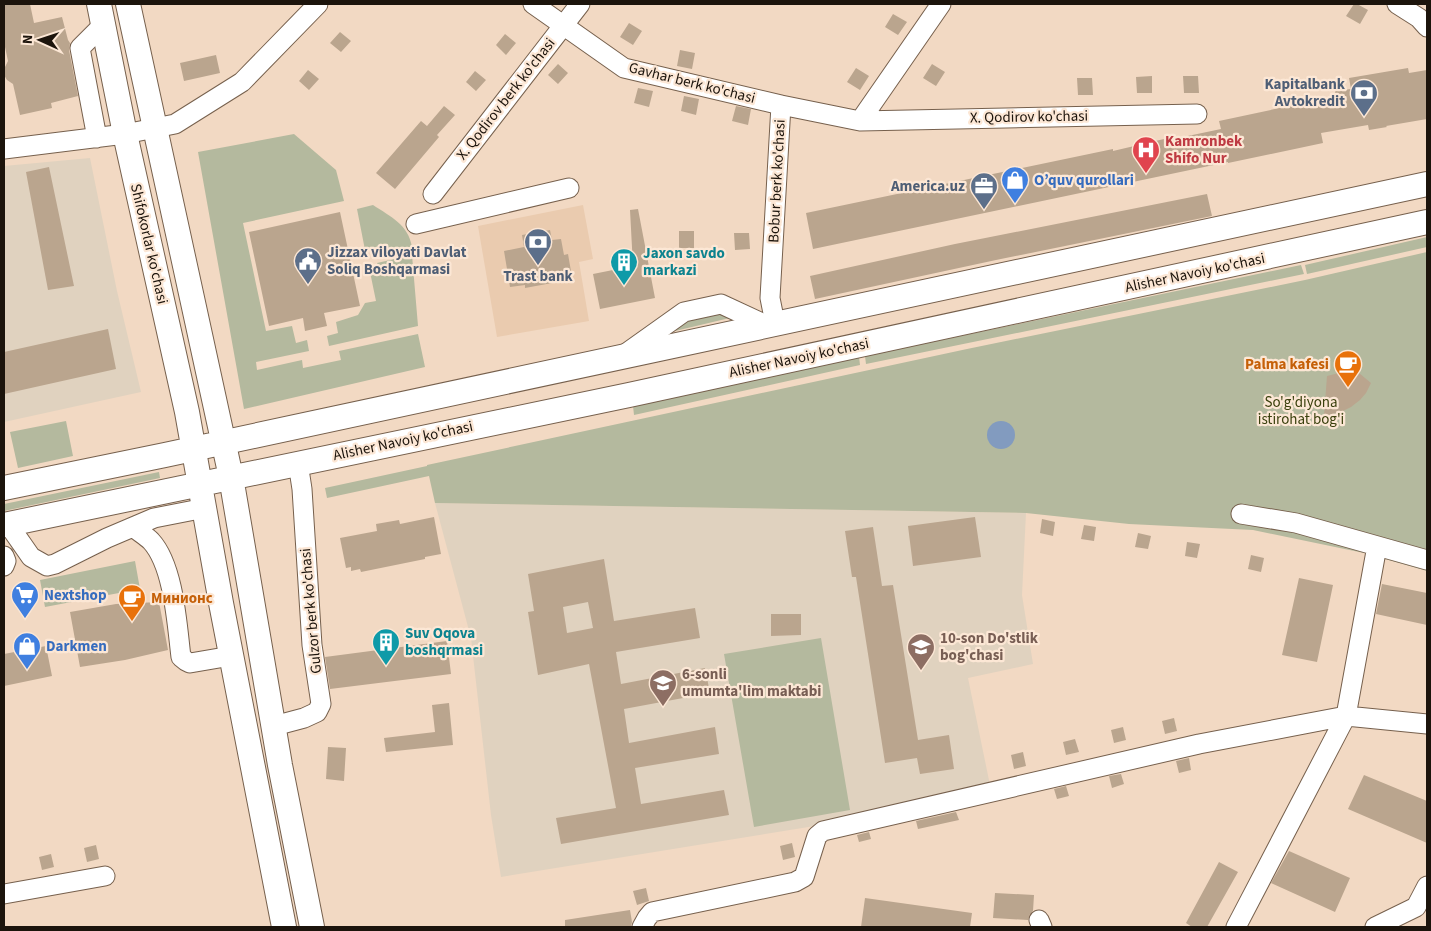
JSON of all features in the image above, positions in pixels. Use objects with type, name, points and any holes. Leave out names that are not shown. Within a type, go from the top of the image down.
[{"type":"main road","name":"Shifokorlar ko'chasi","points":[[128,4],[231,477],[274,726],[312,927]]},
{"type":"main road","name":"Shifokorlar ko'chasi","points":[[101,14],[125,134],[194,449],[284,927]]},
{"type":"main road","points":[[4,488],[194,449],[1427,184]]},
{"type":"main road","name":"Alisher Navoiy ko'chasi","points":[[6,525],[629,395],[1427,222]]},
{"type":"street","points":[[4,149],[125,134],[175,124],[242,82],[318,4]]},
{"type":"street","name":"Gavhar berk ko'chasi","points":[[533,4],[624,68],[781,105]]},
{"type":"street","name":"X. Qodirov berk ko'chasi","points":[[433,194],[580,4]]},
{"type":"street","points":[[860,121],[941,4]]},
{"type":"street","points":[[1397,4],[1419,18],[1427,27]]},
{"type":"street","points":[[97,138],[80,48],[101,14]]},
{"type":"street","name":"Bobur berk ko'chasi","points":[[771,324],[770,298],[781,105],[860,121]]},
{"type":"street","name":"X. Qodirov ko'chasi","points":[[860,121],[1197,114]]},
{"type":"street","points":[[416,224],[569,188]]},
{"type":"street","name":"Gulzor berk ko'chasi","points":[[274,726],[317,712],[321,704],[312,645],[302,489],[298,463]]},
{"type":"street","points":[[6,525],[30,556],[47,566],[154,518],[205,508]]},
{"type":"street","points":[[1241,514],[1296,523],[1427,560]]},
{"type":"street","points":[[133,527],[152,542],[166,566],[175,605],[181,657],[190,663],[232,656]]},
{"type":"street","points":[[1236,927],[1346,716],[1377,546]]},
{"type":"street","points":[[4,556],[6,561],[4,566]]},
{"type":"street","points":[[642,927],[652,912],[795,882],[804,877],[817,836],[823,831],[1199,744],[1346,716],[1427,724]]},
{"type":"street","points":[[4,894],[105,876]]},
{"type":"street","points":[[1375,927],[1416,907],[1427,886]]},
{"type":"shaded area","points":[[90,158],[117,291],[141,392],[4,422],[4,166]]},
{"type":"shaded area","points":[[583,205],[593,259],[579,262],[589,321],[497,337],[478,226]]},
{"type":"shaded area","name":"6-sonli umumta'lim maktabi","points":[[435,503],[1026,513],[1022,595],[1033,664],[968,678],[991,790],[858,819],[501,877],[491,815],[471,638]]},
{"type":"green space","points":[[294,134],[336,170],[344,201],[243,223],[266,331],[292,326],[296,343],[307,340],[309,351],[256,362],[257,370],[302,360],[303,368],[341,360],[339,351],[418,334],[425,367],[244,409],[198,152]]},
{"type":"green space","points":[[373,205],[392,217],[403,227],[407,232],[412,247],[375,255],[373,248],[365,250],[357,209]]},
{"type":"green space","points":[[1427,237],[1427,247],[1307,274],[1305,265]]},
{"type":"green space","name":"So'g'diyona istirohat bog'i","points":[[1427,252],[1427,571],[1364,553],[1253,530],[1129,524],[1026,513],[435,503],[429,476],[327,498],[325,488],[427,465],[967,349],[1305,280]]},
{"type":"green space","points":[[412,255],[418,326],[329,346],[327,336],[338,333],[336,322],[358,315],[365,303],[376,301],[370,272],[378,269],[377,263]]},
{"type":"green space","points":[[1301,265],[1304,274],[866,364],[865,356]]},
{"type":"green space","points":[[719,313],[734,317],[675,331],[686,320]]},
{"type":"green space","points":[[859,357],[860,365],[634,415],[633,406]]},
{"type":"green space","points":[[66,421],[73,456],[18,468],[10,432]]},
{"type":"green space","points":[[159,472],[160,478],[4,511],[4,504]]},
{"type":"green space","points":[[135,561],[140,589],[45,607],[40,580]]},
{"type":"green space","points":[[821,638],[850,810],[754,827],[724,654]]},
{"type":"water","points":[[1001,421],[1011,425],[1015,435],[1011,445],[1001,449],[991,445],[987,435],[991,425]]},
{"type":"building","points":[[4,4],[30,4],[34,23],[62,17],[70,43],[69,50],[78,96],[51,103],[52,108],[20,115],[13,84],[4,75],[8,61],[4,46]]},
{"type":"building","points":[[1354,4],[1368,10],[1360,24],[1346,16]]},
{"type":"building","points":[[893,14],[907,22],[898,35],[885,27]]},
{"type":"building","points":[[629,23],[642,31],[633,45],[620,37]]},
{"type":"building","points":[[340,32],[351,41],[341,52],[330,43]]},
{"type":"building","points":[[505,34],[516,43],[506,55],[496,45]]},
{"type":"building","points":[[680,50],[695,53],[692,69],[677,66]]},
{"type":"building","points":[[216,55],[220,73],[184,81],[180,63]]},
{"type":"building","points":[[558,64],[568,73],[558,84],[548,75]]},
{"type":"building","points":[[932,64],[945,72],[936,86],[923,78]]},
{"type":"building","points":[[856,68],[869,76],[860,90],[847,82]]},
{"type":"building","points":[[1408,68],[1409,73],[1427,70],[1427,119],[1369,130],[1368,125],[1321,133],[1323,143],[813,249],[806,213],[1113,149],[1113,151],[1164,139],[1164,141],[1221,129],[1219,121],[1336,96],[1335,91],[1351,89],[1349,78]]},
{"type":"building","points":[[308,70],[319,79],[309,90],[299,81]]},
{"type":"building","points":[[475,71],[486,80],[476,91],[466,82]]},
{"type":"building","points":[[1152,76],[1152,93],[1137,93],[1136,77]]},
{"type":"building","points":[[1183,76],[1198,76],[1199,93],[1184,93]]},
{"type":"building","points":[[1077,78],[1092,78],[1093,95],[1078,95]]},
{"type":"building","points":[[638,88],[653,91],[649,107],[634,103]]},
{"type":"building","points":[[684,96],[699,99],[696,115],[681,111]]},
{"type":"building","points":[[444,106],[455,115],[395,189],[376,173],[421,121],[427,126]]},
{"type":"building","points":[[736,106],[751,109],[748,125],[732,121]]},
{"type":"building","points":[[49,167],[74,286],[48,290],[26,172]]},
{"type":"building","points":[[1207,194],[1212,216],[815,299],[810,276],[955,244]]},
{"type":"building","name":"Jaxon savdo markazi","points":[[638,209],[655,298],[600,309],[593,274],[633,266],[630,210]]},
{"type":"building","name":"Jizzax viloyati Davlat Soliq Boshqarmasi","points":[[340,212],[360,306],[324,313],[327,326],[305,331],[303,318],[269,326],[249,232]]},
{"type":"building","name":"Trast bank","points":[[550,230],[552,240],[561,239],[564,255],[568,254],[572,277],[563,279],[563,281],[525,288],[525,285],[510,287],[504,251],[524,247],[522,235]]},
{"type":"building","points":[[679,231],[694,231],[694,248],[679,248]]},
{"type":"building","points":[[734,233],[749,233],[750,249],[735,250]]},
{"type":"building","points":[[108,329],[116,369],[4,394],[4,352]]},
{"type":"building","name":"Palma kafesi","points":[[1348,362],[1361,370],[1359,373],[1371,383],[1366,393],[1351,407],[1341,412],[1324,416],[1327,376],[1339,373]]},
{"type":"building","points":[[434,517],[441,554],[361,572],[360,569],[351,571],[351,567],[346,568],[340,538],[377,531],[376,524],[399,520],[400,524]]},
{"type":"building","points":[[975,517],[981,557],[913,566],[908,526]]},
{"type":"building","points":[[1042,519],[1055,522],[1053,536],[1040,533]]},
{"type":"building","points":[[1084,525],[1096,527],[1094,541],[1081,539]]},
{"type":"building","points":[[873,527],[882,586],[893,585],[918,740],[949,735],[954,769],[920,774],[917,758],[885,763],[856,577],[852,577],[845,531]]},
{"type":"building","points":[[1138,533],[1151,536],[1148,549],[1135,547]]},
{"type":"building","points":[[1187,542],[1200,544],[1197,558],[1185,556]]},
{"type":"building","points":[[1251,555],[1264,558],[1261,572],[1248,569]]},
{"type":"building","points":[[604,559],[614,621],[695,608],[700,638],[616,652],[621,684],[705,668],[710,693],[624,709],[629,743],[715,727],[719,754],[635,768],[641,804],[724,790],[729,815],[561,844],[556,818],[616,808],[589,664],[538,675],[528,612],[534,611],[528,574]],"holes":[[[588,602],[593,628],[567,633],[563,607]]]},
{"type":"building","points":[[1299,578],[1333,585],[1317,662],[1282,655]]},
{"type":"building","points":[[1382,584],[1427,593],[1427,625],[1376,614]]},
{"type":"building","points":[[159,602],[168,650],[125,660],[80,667],[70,612],[116,604]]},
{"type":"building","points":[[771,614],[801,614],[801,635],[771,636]]},
{"type":"building","name":"Suv Oqova boshqrmasi","points":[[447,641],[451,674],[330,689],[325,657]]},
{"type":"building","name":"Darkmen","points":[[46,646],[52,676],[4,686],[4,654]]},
{"type":"building","points":[[449,703],[453,745],[386,752],[384,738],[435,732],[432,705]]},
{"type":"building","points":[[1174,718],[1177,731],[1165,734],[1162,721]]},
{"type":"building","points":[[1123,727],[1126,740],[1114,743],[1111,730]]},
{"type":"building","points":[[1075,739],[1079,752],[1066,755],[1063,742]]},
{"type":"building","points":[[328,747],[346,748],[344,781],[326,779]]},
{"type":"building","points":[[1023,752],[1026,766],[1014,769],[1011,755]]},
{"type":"building","points":[[1189,758],[1191,770],[1179,773],[1176,761]]},
{"type":"building","points":[[1121,774],[1124,784],[1112,788],[1109,776]]},
{"type":"building","points":[[1364,775],[1427,801],[1427,843],[1348,809]]},
{"type":"building","points":[[1066,786],[1069,796],[1057,799],[1054,789]]},
{"type":"building","points":[[956,812],[959,820],[918,829],[916,821]]},
{"type":"building","points":[[869,832],[871,839],[859,842],[857,835]]},
{"type":"building","points":[[792,843],[795,857],[783,860],[780,846]]},
{"type":"building","points":[[96,845],[99,859],[87,862],[84,848]]},
{"type":"building","points":[[1289,851],[1350,878],[1335,912],[1271,883]]},
{"type":"building","points":[[51,854],[54,867],[42,870],[39,857]]},
{"type":"building","points":[[1219,862],[1238,872],[1207,927],[1192,927],[1186,923]]},
{"type":"building","points":[[646,888],[649,901],[637,905],[633,891]]},
{"type":"building","points":[[995,893],[1034,895],[1033,911],[1028,920],[993,918]]},
{"type":"building","points":[[865,898],[972,913],[970,927],[861,927]]},
{"type":"building","points":[[630,910],[631,927],[565,927],[565,920]]},
{"type":"place","name":"Kapitalbank Avtokredit","points":[[1364,117]]},
{"type":"place","name":"Kamronbek Shifo Nur","points":[[1146,174]]},
{"type":"place","name":"O’quv qurollari","points":[[1015,204]]},
{"type":"place","name":"America.uz","points":[[984,210]]},
{"type":"place","name":"Trast bank","points":[[538,266]]},
{"type":"place","name":"Jizzax viloyati Davlat Soliq Boshqarmasi","points":[[308,285]]},
{"type":"place","name":"Jaxon savdo markazi","points":[[624,286]]},
{"type":"place","name":"Palma kafesi","points":[[1348,388]]},
{"type":"place","name":"Nextshop","points":[[25,619]]},
{"type":"place","name":"Минионс","points":[[132,622]]},
{"type":"place","name":"Suv Oqova boshqrmasi","points":[[386,666]]},
{"type":"place","name":"Darkmen","points":[[27,670]]},
{"type":"place","name":"10-son Do'stlik bog'chasi","points":[[921,671]]},
{"type":"place","name":"6-sonli umumta'lim maktabi","points":[[663,707]]}]
